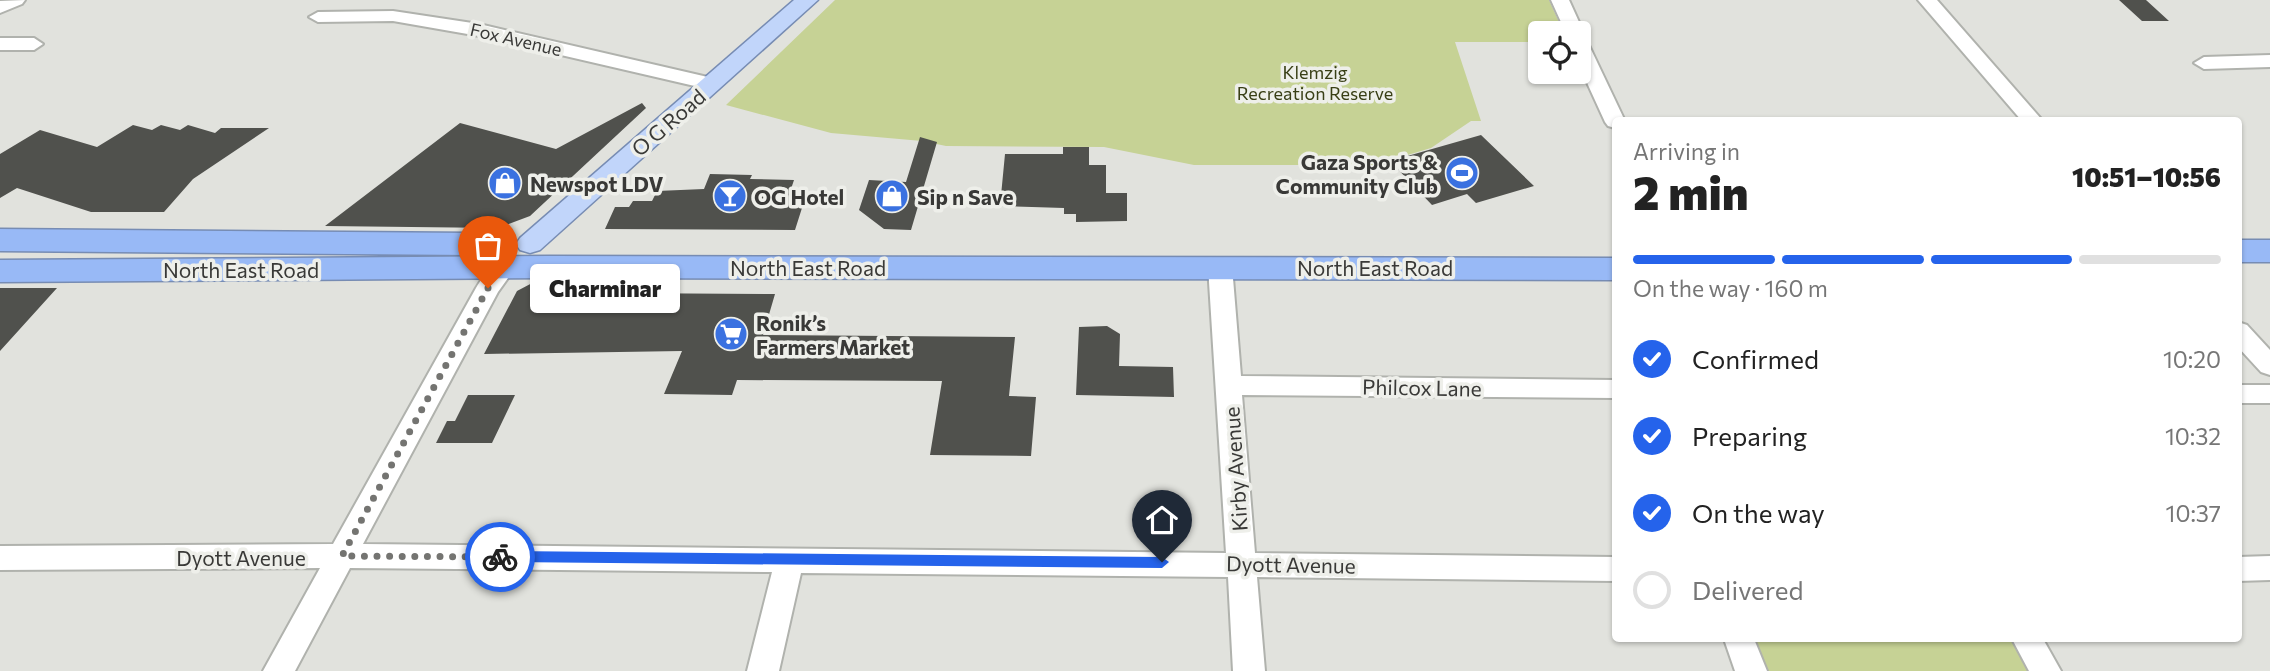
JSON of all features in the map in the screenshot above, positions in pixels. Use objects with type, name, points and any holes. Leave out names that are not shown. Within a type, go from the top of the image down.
[{"type":"highway","name":"North East Road","points":[[5,245],[530,244],[1220,255],[1612,269]]},
{"type":"highway","points":[[504,267],[530,244]]},
{"type":"highway","name":"North East Road","points":[[0,271],[504,267],[1220,255],[1612,245]]},
{"type":"highway","points":[[2242,251],[2270,251]]},
{"type":"highway","points":[[2242,271],[2270,271]]},
{"type":"main road","name":"O G Road","points":[[530,244],[807,0]]},
{"type":"street","points":[[0,8],[16,0]]},
{"type":"street","points":[[1560,0],[1570,21]]},
{"type":"street","points":[[1927,0],[2029,117]]},
{"type":"street","name":"Fox Avenue","points":[[318,17],[393,16],[454,26],[712,84]]},
{"type":"street","points":[[0,44],[34,44]]},
{"type":"street","points":[[2204,63],[2270,61]]},
{"type":"street","points":[[1591,69],[1613,117]]},
{"type":"street","name":"Kirby Avenue","points":[[1220,255],[1249,671]]},
{"type":"street","points":[[278,671],[488,288],[504,267]]},
{"type":"street","points":[[2242,335],[2270,366]]},
{"type":"street","name":"Philcox Lane","points":[[1229,385],[1612,389]]},
{"type":"street","points":[[2242,394],[2270,394]]},
{"type":"street","name":"Dyott Avenue","points":[[0,558],[342,556],[790,559],[1612,569]]},
{"type":"street","points":[[763,671],[790,559]]},
{"type":"street","points":[[2242,569],[2270,568]]},
{"type":"street","points":[[1740,642],[1751,671]]},
{"type":"street","points":[[2029,642],[2045,671]]},
{"type":"green space","name":"Klemzig Recreation Reserve","points":[[835,0],[1549,0],[1559,21],[1528,21],[1528,42],[1455,42],[1481,121],[1471,121],[1431,148],[1374,165],[1194,165],[1104,147],[946,146],[922,141],[831,133],[726,105]]},
{"type":"green space","points":[[1740,642],[2029,642],[2045,671],[1751,671]]},
{"type":"building","points":[[2119,0],[2146,0],[2169,21],[2142,21]]},
{"type":"building","name":"Newspot LDV","points":[[642,103],[646,108],[530,216],[498,228],[325,226],[460,123],[556,149]]},
{"type":"building","points":[[133,125],[152,130],[161,125],[180,130],[188,125],[215,133],[221,128],[269,128],[193,179],[164,212],[91,212],[17,188],[0,198],[0,154],[40,130],[97,147]]},
{"type":"building","name":"Gaza Sports & Community Club","points":[[1481,135],[1534,186],[1476,203],[1467,194],[1432,205],[1390,161]]},
{"type":"building","name":"Sip n Save","points":[[920,137],[937,142],[911,230],[884,229],[859,210],[869,180],[906,182]]},
{"type":"building","points":[[1063,147],[1089,147],[1089,165],[1106,165],[1106,193],[1127,193],[1127,221],[1076,222],[1076,214],[1064,214],[1064,208],[1000,206],[1005,154],[1063,154]]},
{"type":"building","name":"OG Hotel","points":[[710,174],[752,175],[750,179],[794,180],[791,189],[808,189],[795,230],[605,229],[615,207],[629,207],[633,201],[652,201],[657,191],[704,189]]},
{"type":"building","points":[[536,281],[617,281],[612,293],[775,294],[763,335],[1015,337],[1009,396],[1036,397],[1031,456],[930,455],[942,381],[737,380],[732,395],[664,394],[682,351],[484,354],[517,291]]},
{"type":"building","points":[[0,288],[57,288],[0,351]]},
{"type":"building","points":[[1107,326],[1120,334],[1119,366],[1173,367],[1174,397],[1076,395],[1079,327]]},
{"type":"building","points":[[468,395],[515,395],[492,443],[436,443],[447,421],[455,421]]},
{"type":"way so far","points":[[488,288],[342,556],[500,557]]},
{"type":"place","name":"Gaza Sports & Community Club","points":[[1462,173]]},
{"type":"place","name":"Newspot LDV","points":[[505,183]]},
{"type":"place","name":"OG Hotel","points":[[730,196]]},
{"type":"place","name":"Sip n Save","points":[[892,196]]},
{"type":"place","name":"Charminar","points":[[488,288]]},
{"type":"place","name":"Ronik’s Farmers Market","points":[[731,334]]},
{"type":"route","points":[[500,557],[1162,562]]}]
